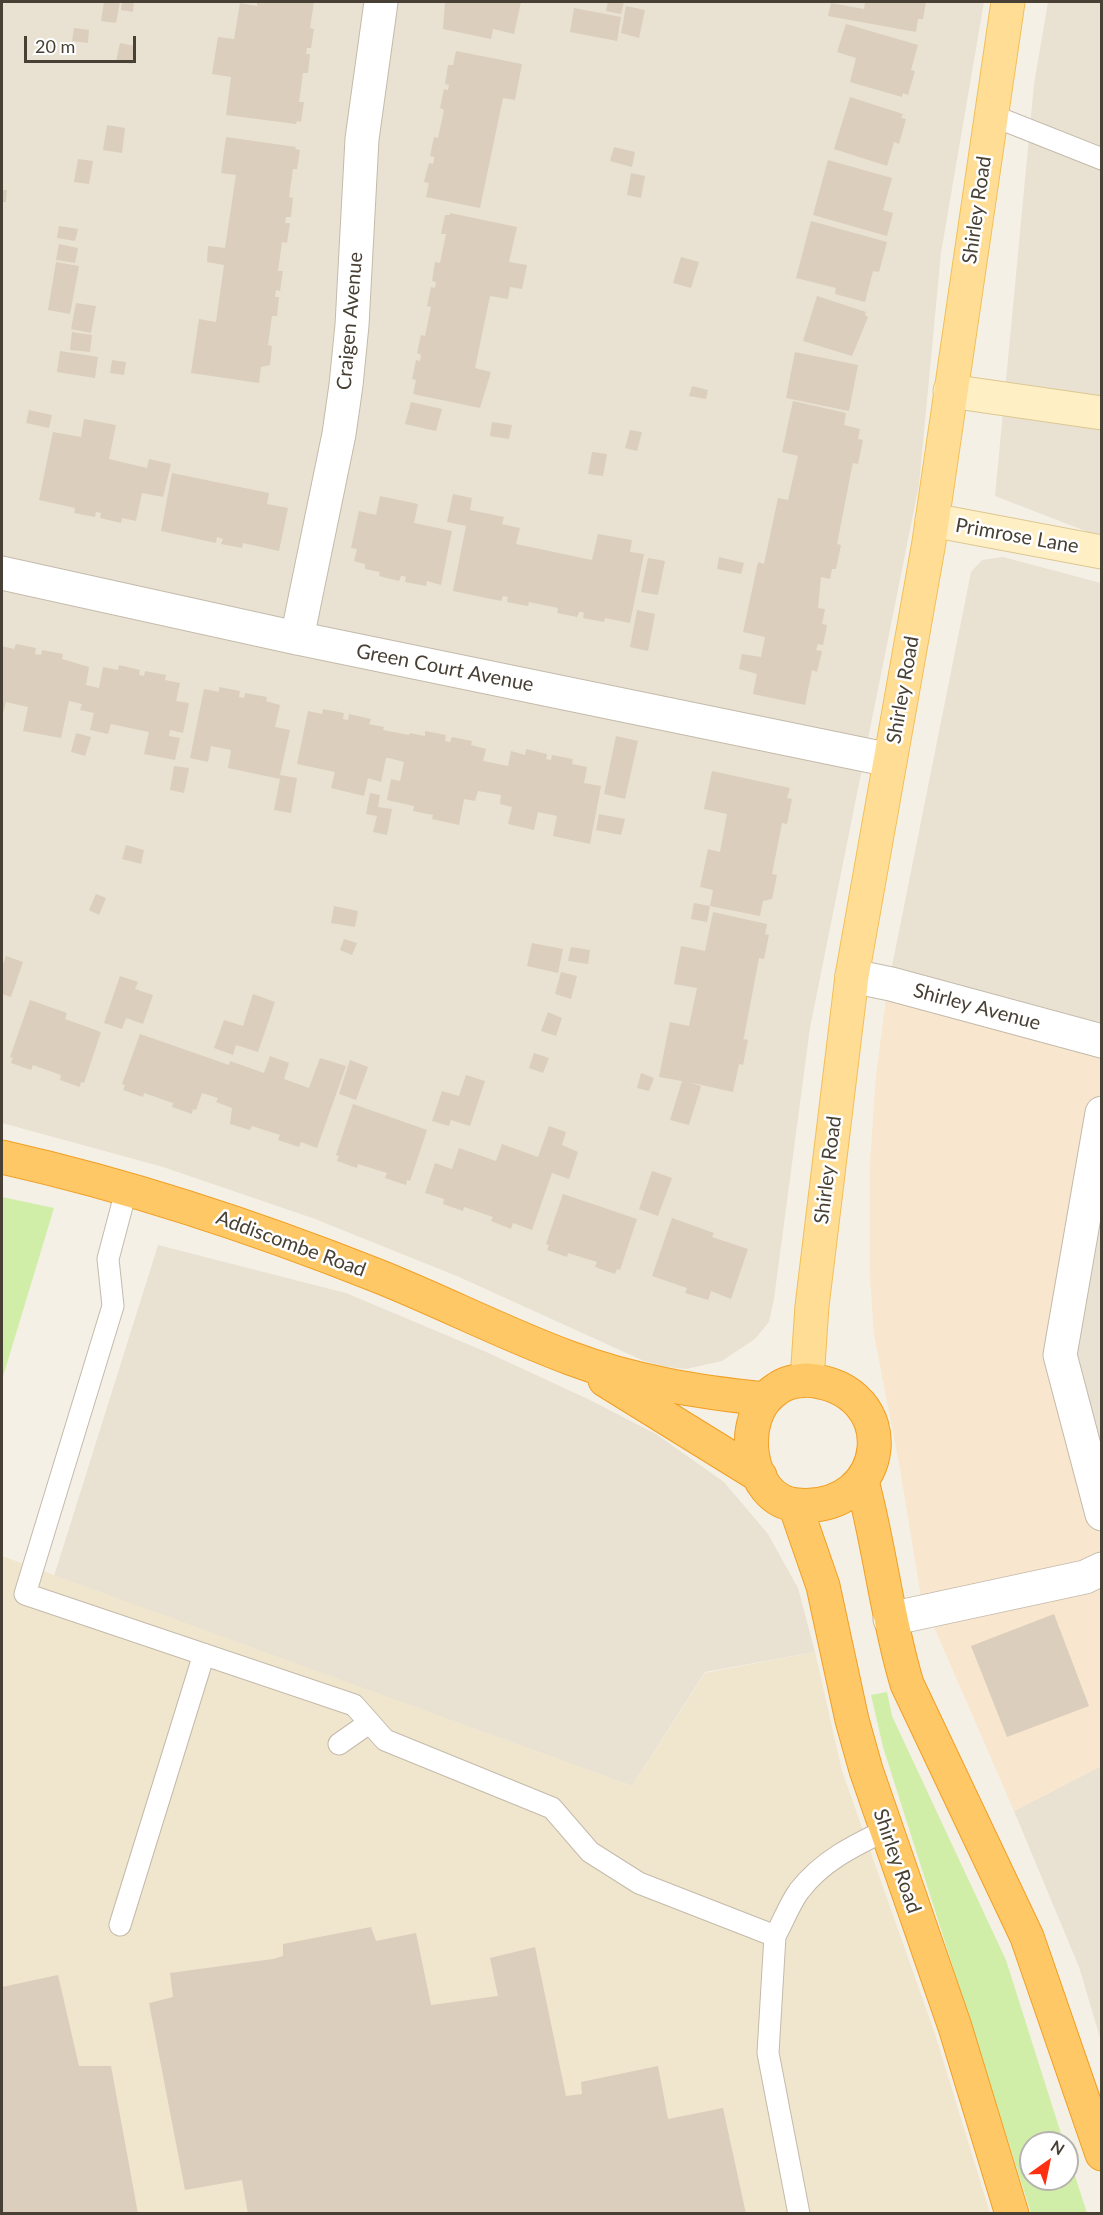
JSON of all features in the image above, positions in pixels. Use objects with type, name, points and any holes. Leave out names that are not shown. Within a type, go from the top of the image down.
[{"type":"highway","name":"Addiscombe Road","points":[[2,1157],[127,1187],[266,1233],[377,1275],[571,1359],[689,1391],[765,1399]]},
{"type":"highway","name":"Addiscombe Road","points":[[571,1359],[760,1476]]},
{"type":"highway","points":[[807,1380],[826,1381],[843,1388],[859,1402],[868,1415],[874,1432],[874,1452],[870,1469],[862,1481],[839,1497],[819,1504],[795,1505],[782,1500],[768,1489],[750,1452],[750,1430],[756,1413],[765,1399],[788,1383],[807,1380]]},
{"type":"highway","points":[[862,1481],[877,1543],[898,1654],[921,1717],[1028,1937],[1101,2154]]},
{"type":"highway","name":"Shirley Road","points":[[795,1505],[824,1586],[852,1720],[886,1830],[955,2027],[1012,2214]]},
{"type":"main road","name":"Shirley Road","points":[[807,1380],[812,1306],[852,976],[932,520],[1008,2]]},
{"type":"street","name":"Craigen Avenue","points":[[297,638],[339,434],[346,385],[352,322],[362,139],[381,2]]},
{"type":"street","points":[[950,391],[1101,413]]},
{"type":"street","name":"Primrose Lane","points":[[932,520],[1101,552]]},
{"type":"street","name":"Green Court Avenue","points":[[2,573],[297,638],[890,760]]},
{"type":"street","name":"Shirley Avenue","points":[[852,976],[891,984],[1101,1041]]},
{"type":"street","points":[[1101,1113],[1060,1355],[1101,1514]]},
{"type":"street","points":[[890,1619],[1086,1577],[1101,1569]]},
{"type":"lane","points":[[991,115],[1101,159]]},
{"type":"lane","points":[[127,1187],[108,1259],[113,1306],[25,1594],[354,1705],[385,1740],[552,1808],[590,1852],[639,1884],[775,1936]]},
{"type":"lane","points":[[120,1925],[204,1654]]},
{"type":"lane","points":[[339,1744],[369,1723]]},
{"type":"lane","points":[[799,2214],[768,2053],[775,1936],[799,1892],[820,1869],[841,1852],[886,1830]]},
{"type":"shaded area","points":[[2,2],[984,2],[941,253],[919,485],[810,1028],[774,1299],[769,1322],[755,1339],[722,1361],[686,1369],[644,1361],[459,1277],[315,1219],[163,1167],[2,1123]]},
{"type":"shaded area","points":[[1048,2],[1101,2],[1101,537],[995,496],[1034,84]]},
{"type":"shaded area","points":[[1003,557],[1101,583],[1101,1053],[887,991],[971,572],[982,560]]},
{"type":"shaded area","points":[[887,991],[1101,1053],[1101,1197],[1073,1344],[1101,1476],[1101,1766],[1014,1811],[921,1597],[899,1463],[874,1335],[870,1277],[870,1162],[876,1076]]},
{"type":"shaded area","points":[[1101,1197],[1101,1476],[1073,1344]]},
{"type":"shaded area","points":[[158,1245],[346,1293],[484,1351],[588,1399],[656,1434],[724,1482],[768,1534],[798,1588],[815,1652],[705,1672],[632,1786],[54,1576]]},
{"type":"shaded area","points":[[2,1556],[632,1786],[705,1673],[815,1652],[842,1771],[935,2034],[990,2213],[2,2213]]},
{"type":"shaded area","points":[[1101,1766],[1101,2041],[1079,1967],[1014,1811]]},
{"type":"green space","points":[[2,1197],[54,1208],[2,1380]]},
{"type":"green space","points":[[887,1692],[892,1716],[1006,1960],[1060,2131],[1019,2131],[1019,2175],[883,1747],[871,1695]]},
{"type":"green space","points":[[1079,2188],[1087,2213],[1031,2213],[1024,2191],[1079,2191]]},
{"type":"building","points":[[104,2],[120,2],[116,23],[101,21]]},
{"type":"building","points":[[122,2],[134,2],[133,12],[121,10]]},
{"type":"building","points":[[257,2],[314,2],[310,28],[314,29],[311,48],[307,48],[306,54],[310,54],[308,73],[303,73],[299,102],[304,102],[301,122],[297,121],[296,124],[226,115],[231,77],[212,74],[218,37],[234,39],[240,3],[257,6]]},
{"type":"building","points":[[445,2],[521,2],[514,34],[493,29],[491,39],[443,29]]},
{"type":"building","points":[[608,2],[624,2],[621,14],[606,11]]},
{"type":"building","points":[[865,2],[926,2],[923,19],[918,19],[916,32],[828,16],[831,3],[864,9]]},
{"type":"building","points":[[626,6],[645,10],[639,38],[621,33]]},
{"type":"building","points":[[574,8],[621,17],[617,41],[570,32]]},
{"type":"building","points":[[846,24],[918,45],[911,70],[915,71],[908,95],[903,93],[902,97],[850,82],[856,58],[837,52]]},
{"type":"building","points":[[74,28],[89,30],[88,43],[72,41]]},
{"type":"building","points":[[120,43],[135,46],[132,64],[116,61]]},
{"type":"building","points":[[456,51],[522,64],[515,100],[503,98],[480,208],[426,197],[429,183],[424,182],[429,163],[433,164],[434,160],[434,157],[430,156],[434,137],[438,138],[444,110],[440,108],[444,89],[448,90],[449,85],[445,84],[448,65],[453,65]]},
{"type":"building","points":[[850,97],[903,114],[901,118],[906,119],[899,144],[894,142],[887,166],[834,149]]},
{"type":"building","points":[[107,125],[125,128],[122,153],[103,150]]},
{"type":"building","points":[[226,137],[296,147],[295,149],[300,150],[297,169],[293,169],[289,197],[293,198],[291,217],[286,217],[285,223],[290,223],[287,243],[282,242],[278,271],[283,271],[280,291],[276,290],[275,297],[279,297],[277,316],[272,316],[268,345],[272,346],[270,365],[261,367],[259,383],[191,373],[199,319],[216,322],[224,265],[207,262],[208,246],[225,248],[236,175],[221,173]]},
{"type":"building","points":[[614,147],[635,152],[632,167],[610,161]]},
{"type":"building","points":[[78,159],[93,161],[89,184],[74,182]]},
{"type":"building","points":[[828,160],[892,178],[883,210],[893,213],[887,236],[813,215]]},
{"type":"building","points":[[631,173],[645,176],[641,198],[627,195]]},
{"type":"building","points":[[2,190],[7,190],[6,202],[2,202]]},
{"type":"building","points":[[450,213],[517,227],[509,262],[527,265],[522,289],[510,287],[508,299],[490,296],[475,368],[491,372],[480,408],[413,394],[416,380],[412,379],[416,360],[420,361],[421,355],[417,353],[421,335],[425,336],[431,307],[427,306],[431,287],[435,288],[436,282],[432,281],[435,262],[440,263],[446,234],[441,234],[445,215],[450,215]]},
{"type":"building","points":[[811,221],[887,242],[879,272],[873,271],[865,302],[835,294],[836,288],[796,278]]},
{"type":"building","points":[[59,226],[78,229],[75,241],[57,238]]},
{"type":"building","points":[[59,244],[78,248],[75,263],[56,260]]},
{"type":"building","points":[[681,257],[699,262],[691,288],[673,283]]},
{"type":"building","points":[[56,262],[79,266],[70,314],[48,310]]},
{"type":"building","points":[[817,296],[866,312],[865,315],[868,317],[852,356],[803,341]]},
{"type":"building","points":[[76,303],[96,306],[91,333],[71,329]]},
{"type":"building","points":[[72,332],[92,335],[90,352],[70,350]]},
{"type":"building","points":[[60,351],[98,357],[95,378],[57,372]]},
{"type":"building","points":[[795,352],[858,365],[849,411],[786,398]]},
{"type":"building","points":[[112,360],[126,362],[124,375],[110,373]]},
{"type":"building","points":[[692,386],[708,390],[706,399],[689,396]]},
{"type":"building","points":[[793,401],[846,413],[844,425],[860,429],[858,439],[863,440],[858,464],[853,463],[852,467],[837,544],[841,545],[836,569],[832,569],[830,579],[821,577],[818,608],[825,609],[822,624],[827,625],[823,645],[818,644],[816,650],[822,651],[817,672],[812,670],[805,705],[753,694],[757,674],[739,669],[742,654],[761,657],[765,637],[743,632],[758,562],[764,564],[778,498],[788,500],[798,456],[782,452]]},
{"type":"building","points":[[411,402],[442,409],[436,431],[405,424]]},
{"type":"building","points":[[29,410],[52,415],[49,428],[26,423]]},
{"type":"building","points":[[84,419],[116,425],[109,459],[147,468],[149,459],[171,464],[163,497],[142,493],[136,521],[122,518],[121,523],[100,518],[101,513],[96,512],[95,517],[74,513],[75,508],[39,500],[53,432],[81,437]]},
{"type":"building","points":[[492,422],[512,425],[509,439],[490,436]]},
{"type":"building","points":[[630,430],[642,432],[637,451],[625,448]]},
{"type":"building","points":[[592,452],[607,454],[603,476],[588,474]]},
{"type":"building","points":[[172,473],[269,493],[267,504],[288,508],[279,551],[243,543],[242,548],[221,544],[223,539],[217,537],[216,543],[161,531]]},
{"type":"building","points":[[453,494],[472,498],[470,510],[504,517],[502,524],[520,528],[516,544],[592,560],[598,534],[632,540],[630,552],[644,554],[630,623],[605,618],[604,622],[583,618],[584,613],[582,612],[579,612],[577,617],[557,613],[558,608],[529,602],[528,606],[507,602],[508,597],[503,596],[501,601],[453,591],[466,526],[447,522]]},
{"type":"building","points":[[380,496],[418,504],[414,523],[452,531],[441,585],[427,581],[426,586],[405,582],[406,577],[403,576],[399,581],[379,576],[380,572],[365,569],[365,564],[354,561],[357,549],[351,548],[359,511],[376,515]]},
{"type":"building","points":[[719,557],[744,563],[741,574],[717,569]]},
{"type":"building","points":[[648,558],[665,561],[658,595],[641,592]]},
{"type":"building","points":[[637,610],[655,614],[648,651],[630,647]]},
{"type":"building","points":[[16,644],[36,648],[35,654],[41,655],[42,650],[63,654],[62,659],[89,667],[86,685],[99,688],[103,667],[118,670],[119,665],[140,670],[139,675],[144,676],[145,671],[166,675],[165,680],[180,683],[176,701],[189,703],[183,733],[170,730],[169,736],[180,738],[175,760],[144,754],[149,732],[111,724],[108,734],[90,730],[94,713],[80,710],[82,704],[69,701],[61,738],[23,731],[28,707],[6,702],[2,717],[2,646],[14,649]]},
{"type":"building","points":[[219,687],[240,691],[239,697],[244,698],[245,693],[267,697],[266,701],[280,705],[275,727],[290,730],[280,775],[297,778],[291,813],[274,810],[280,779],[228,768],[231,750],[211,746],[208,762],[190,758],[204,689],[219,692]]},
{"type":"building","points":[[323,709],[344,713],[343,719],[348,720],[349,714],[371,719],[369,724],[384,727],[383,730],[425,736],[425,731],[446,735],[445,741],[450,742],[452,737],[472,741],[471,745],[486,749],[483,761],[508,766],[511,751],[525,755],[526,749],[547,754],[546,759],[551,760],[552,755],[573,759],[572,764],[587,767],[584,783],[601,786],[590,844],[553,836],[557,816],[538,812],[534,830],[508,824],[512,807],[500,804],[501,795],[478,791],[475,801],[464,799],[459,825],[432,819],[433,815],[413,811],[414,806],[387,800],[391,779],[400,781],[404,762],[389,758],[386,758],[381,782],[368,778],[364,796],[331,788],[335,772],[297,764],[308,711],[322,714]]},
{"type":"building","points":[[76,733],[91,737],[85,756],[71,752]]},
{"type":"building","points":[[616,736],[638,741],[625,799],[604,794]]},
{"type":"building","points":[[174,766],[189,768],[184,793],[170,790]]},
{"type":"building","points":[[712,771],[790,788],[787,798],[792,799],[787,824],[782,823],[772,874],[777,875],[772,899],[763,901],[760,916],[710,906],[713,890],[700,887],[708,849],[720,852],[727,814],[704,809]]},
{"type":"building","points":[[370,793],[380,795],[378,807],[392,809],[387,835],[373,832],[377,816],[366,814]]},
{"type":"building","points":[[599,814],[625,819],[621,835],[596,830]]},
{"type":"building","points":[[126,845],[144,850],[141,864],[122,859]]},
{"type":"building","points":[[96,894],[106,898],[99,915],[89,910]]},
{"type":"building","points":[[694,903],[710,906],[707,922],[691,919]]},
{"type":"building","points":[[334,906],[358,911],[355,927],[331,923]]},
{"type":"building","points":[[713,912],[767,924],[765,934],[769,935],[764,959],[759,958],[743,1039],[748,1040],[743,1065],[739,1064],[733,1092],[688,1082],[701,1086],[689,1125],[670,1120],[682,1081],[659,1077],[670,1022],[689,1026],[697,988],[674,984],[681,946],[705,951]]},
{"type":"building","points":[[344,939],[357,943],[352,955],[340,950]]},
{"type":"building","points":[[532,943],[563,949],[558,973],[527,966]]},
{"type":"building","points":[[571,947],[590,950],[588,964],[568,961]]},
{"type":"building","points":[[6,956],[23,962],[11,997],[2,994],[2,967]]},
{"type":"building","points":[[561,972],[577,976],[571,999],[555,994]]},
{"type":"building","points":[[120,976],[138,982],[135,989],[153,995],[143,1024],[126,1018],[122,1029],[104,1023]]},
{"type":"building","points":[[253,994],[275,1002],[258,1052],[236,1045],[233,1055],[214,1048],[224,1020],[243,1026]]},
{"type":"building","points":[[30,1000],[67,1013],[65,1019],[101,1032],[84,1083],[81,1082],[80,1087],[60,1080],[61,1075],[33,1065],[31,1070],[11,1063],[13,1058],[10,1057]]},
{"type":"building","points":[[548,1012],[562,1018],[556,1036],[541,1031]]},
{"type":"building","points":[[140,1034],[229,1065],[230,1061],[264,1073],[270,1056],[289,1063],[284,1079],[309,1088],[320,1058],[346,1066],[317,1148],[301,1142],[299,1147],[278,1140],[280,1135],[252,1126],[250,1130],[230,1124],[232,1108],[216,1102],[218,1098],[202,1093],[196,1110],[193,1109],[192,1114],[172,1107],[173,1103],[144,1093],[143,1097],[123,1090],[125,1085],[122,1084]]},
{"type":"building","points":[[534,1053],[549,1058],[543,1073],[529,1068]]},
{"type":"building","points":[[350,1060],[368,1067],[356,1100],[339,1094]]},
{"type":"building","points":[[641,1073],[654,1078],[649,1091],[637,1088]]},
{"type":"building","points":[[466,1075],[485,1081],[470,1126],[451,1120],[449,1126],[432,1121],[442,1091],[459,1096]]},
{"type":"building","points":[[353,1104],[427,1130],[410,1181],[407,1180],[406,1185],[385,1178],[387,1173],[358,1164],[357,1168],[337,1161],[339,1156],[336,1155]]},
{"type":"building","points":[[549,1126],[566,1132],[562,1145],[578,1152],[569,1179],[552,1173],[532,1230],[513,1223],[511,1229],[491,1221],[493,1217],[464,1207],[463,1211],[443,1204],[444,1199],[425,1193],[435,1163],[452,1169],[459,1148],[496,1161],[502,1144],[538,1157]]},
{"type":"building","points":[[652,1171],[672,1178],[658,1216],[639,1209]]},
{"type":"building","points":[[563,1194],[637,1219],[620,1270],[617,1269],[615,1274],[595,1267],[597,1262],[568,1253],[567,1257],[547,1250],[549,1245],[546,1244]]},
{"type":"building","points":[[672,1218],[714,1233],[712,1237],[748,1249],[731,1299],[711,1291],[708,1300],[685,1293],[687,1288],[652,1276]]},
{"type":"building","points":[[1054,1614],[1089,1706],[1007,1737],[971,1646]]},
{"type":"building","points":[[371,1927],[376,1941],[416,1933],[431,2005],[498,1996],[490,1958],[535,1947],[566,2096],[582,2094],[581,2082],[658,2066],[668,2119],[723,2108],[746,2214],[248,2214],[242,2180],[185,2190],[149,2003],[173,1997],[170,1973],[273,1959],[283,1956],[283,1944]]},
{"type":"building","points":[[58,1975],[79,2066],[111,2066],[138,2214],[2,2214],[2,1987]]}]
